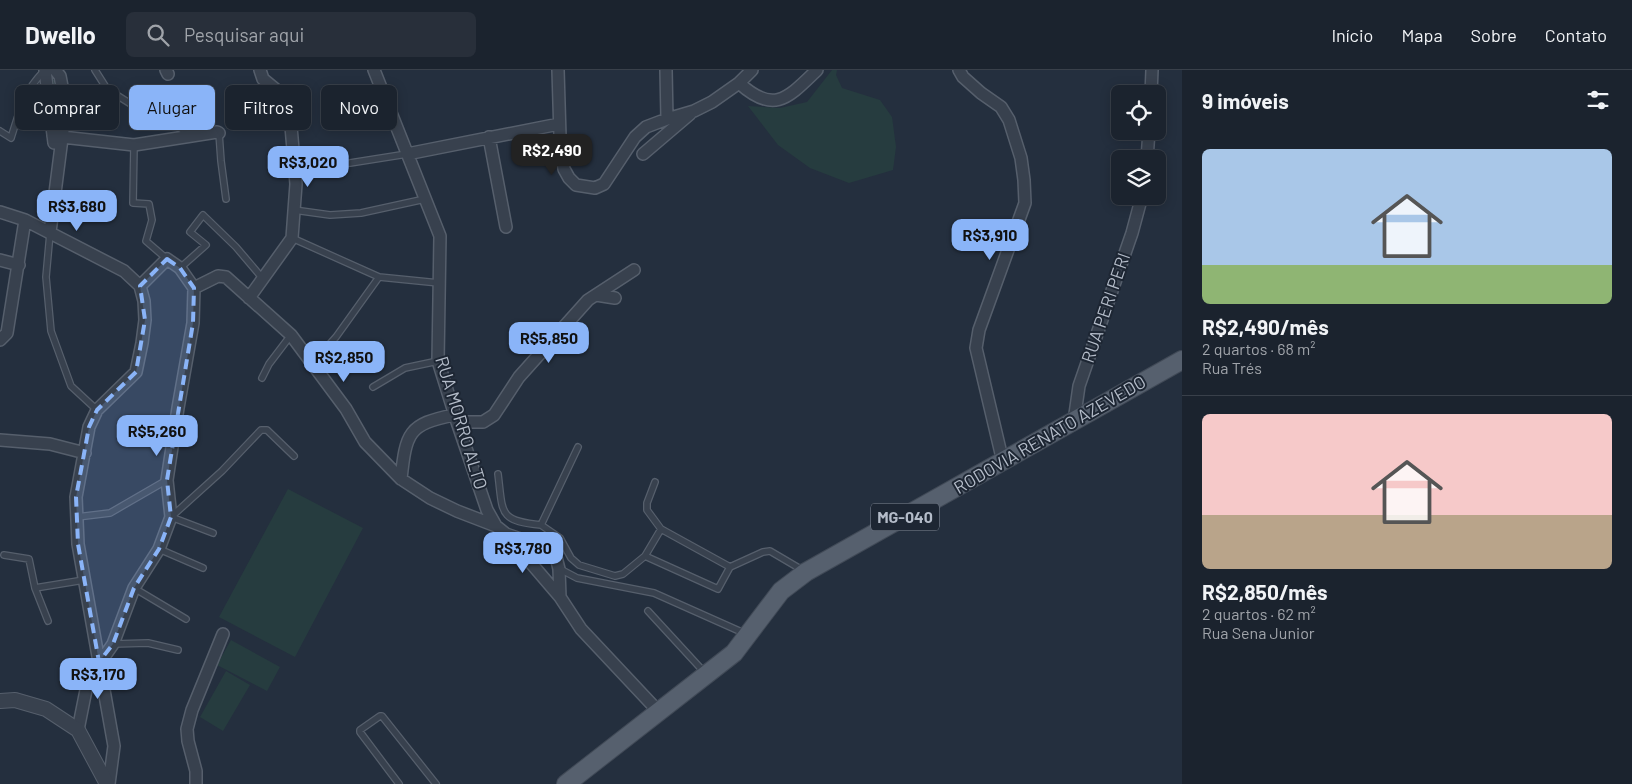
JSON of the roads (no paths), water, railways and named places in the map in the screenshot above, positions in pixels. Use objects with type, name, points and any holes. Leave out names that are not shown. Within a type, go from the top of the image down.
[{"type":"main road","name":"RODOVIA RENATO AZEVEDO","points":[[566,784],[734,653],[781,591],[806,572],[1182,360]]},
{"type":"street","points":[[45,70],[58,137],[58,172],[50,232]]},
{"type":"street","points":[[55,70],[60,76],[66,107],[58,137]]},
{"type":"street","points":[[249,298],[264,280],[292,238],[294,210],[295,166],[290,115],[280,93],[263,79],[260,70]]},
{"type":"street","name":"RUA MORRO ALTO","points":[[374,70],[440,236],[438,362],[487,510],[496,526],[506,534],[547,548],[556,557],[560,598]]},
{"type":"street","points":[[558,70],[559,124],[564,169],[568,178],[576,185],[595,188],[604,184],[635,137],[646,127],[694,111],[712,102],[752,70]]},
{"type":"street","points":[[666,70],[667,119]]},
{"type":"street","points":[[738,83],[762,100],[778,100],[792,94],[817,70]]},
{"type":"street","points":[[960,70],[963,77],[981,94],[1001,107],[1009,120],[1021,158],[1024,180],[1025,203],[979,330],[976,348],[1003,462]]},
{"type":"street","points":[[1151,85],[1152,70]]},
{"type":"street","points":[[643,154],[694,111]]},
{"type":"street","points":[[407,154],[559,124]]},
{"type":"street","points":[[58,137],[134,145],[219,133]]},
{"type":"street","points":[[488,137],[506,227]]},
{"type":"street","name":"RUA PERI PERI","points":[[1074,421],[1079,386],[1132,233],[1140,205]]},
{"type":"street","points":[[1,213],[25,220],[124,271],[140,286],[144,301],[145,320],[136,372],[97,410],[89,428],[76,497],[78,544],[114,746],[108,784]]},
{"type":"street","points":[[0,340],[8,334],[25,220]]},
{"type":"street","points":[[78,730],[88,680],[113,644],[134,588],[159,549],[171,517],[168,480],[193,323],[194,288],[180,268],[167,259],[140,286]]},
{"type":"street","points":[[0,260],[19,265]]},
{"type":"street","points":[[401,478],[406,444],[418,425],[433,419],[456,418],[483,422],[494,415],[519,377],[588,300],[634,270]]},
{"type":"street","points":[[194,288],[218,276],[226,278],[291,335],[346,409],[365,442],[401,478],[430,498],[496,526]]},
{"type":"street","points":[[596,295],[615,298]]},
{"type":"street","points":[[0,440],[50,444],[85,453]]},
{"type":"street","points":[[506,534],[560,598],[581,629],[658,711]]},
{"type":"street","points":[[196,784],[196,771],[188,741],[188,729],[192,710],[223,634]]},
{"type":"street","points":[[0,701],[15,700],[46,709],[78,730],[108,784]]},
{"type":"lane","points":[[0,131],[11,138],[23,98],[33,82],[45,70]]},
{"type":"lane","points":[[95,70],[107,89],[134,106],[194,136]]},
{"type":"lane","points":[[219,133],[226,199]]},
{"type":"lane","points":[[134,145],[133,203],[149,204],[152,220],[146,241],[167,259]]},
{"type":"lane","points":[[295,166],[350,162],[407,154]]},
{"type":"lane","points":[[294,210],[330,215],[360,214],[425,198]]},
{"type":"lane","points":[[180,268],[206,244],[190,232],[202,215],[236,247],[264,280]]},
{"type":"lane","points":[[50,232],[46,278],[50,331],[71,386],[97,410]]},
{"type":"lane","points":[[292,238],[379,277],[439,284]]},
{"type":"lane","points":[[313,363],[336,337],[379,277]]},
{"type":"lane","points":[[262,378],[269,364],[291,335]]},
{"type":"lane","points":[[373,387],[405,368],[438,362]]},
{"type":"lane","points":[[213,533],[171,517],[222,471],[261,430],[267,430],[294,456]]},
{"type":"lane","points":[[541,525],[578,447]]},
{"type":"lane","points":[[498,474],[503,511],[511,520],[541,525],[560,538],[571,558],[580,565],[615,576],[624,574],[645,556],[662,529]]},
{"type":"lane","points":[[77,517],[110,513],[168,480]]},
{"type":"lane","points":[[655,482],[647,503],[647,510],[662,529],[730,567]]},
{"type":"lane","points":[[159,549],[203,568]]},
{"type":"lane","points":[[645,556],[718,588],[730,567],[763,552],[770,551],[806,572]]},
{"type":"lane","points":[[4,555],[29,559],[35,588],[48,621]]},
{"type":"lane","points":[[558,569],[577,578],[654,593],[748,634]]},
{"type":"lane","points":[[35,588],[84,580]]},
{"type":"lane","points":[[134,588],[186,619]]},
{"type":"lane","points":[[648,611],[706,674]]},
{"type":"lane","points":[[113,644],[148,643],[178,650]]},
{"type":"lane","points":[[399,784],[360,732],[360,730],[380,716],[382,716],[436,784]]}]
